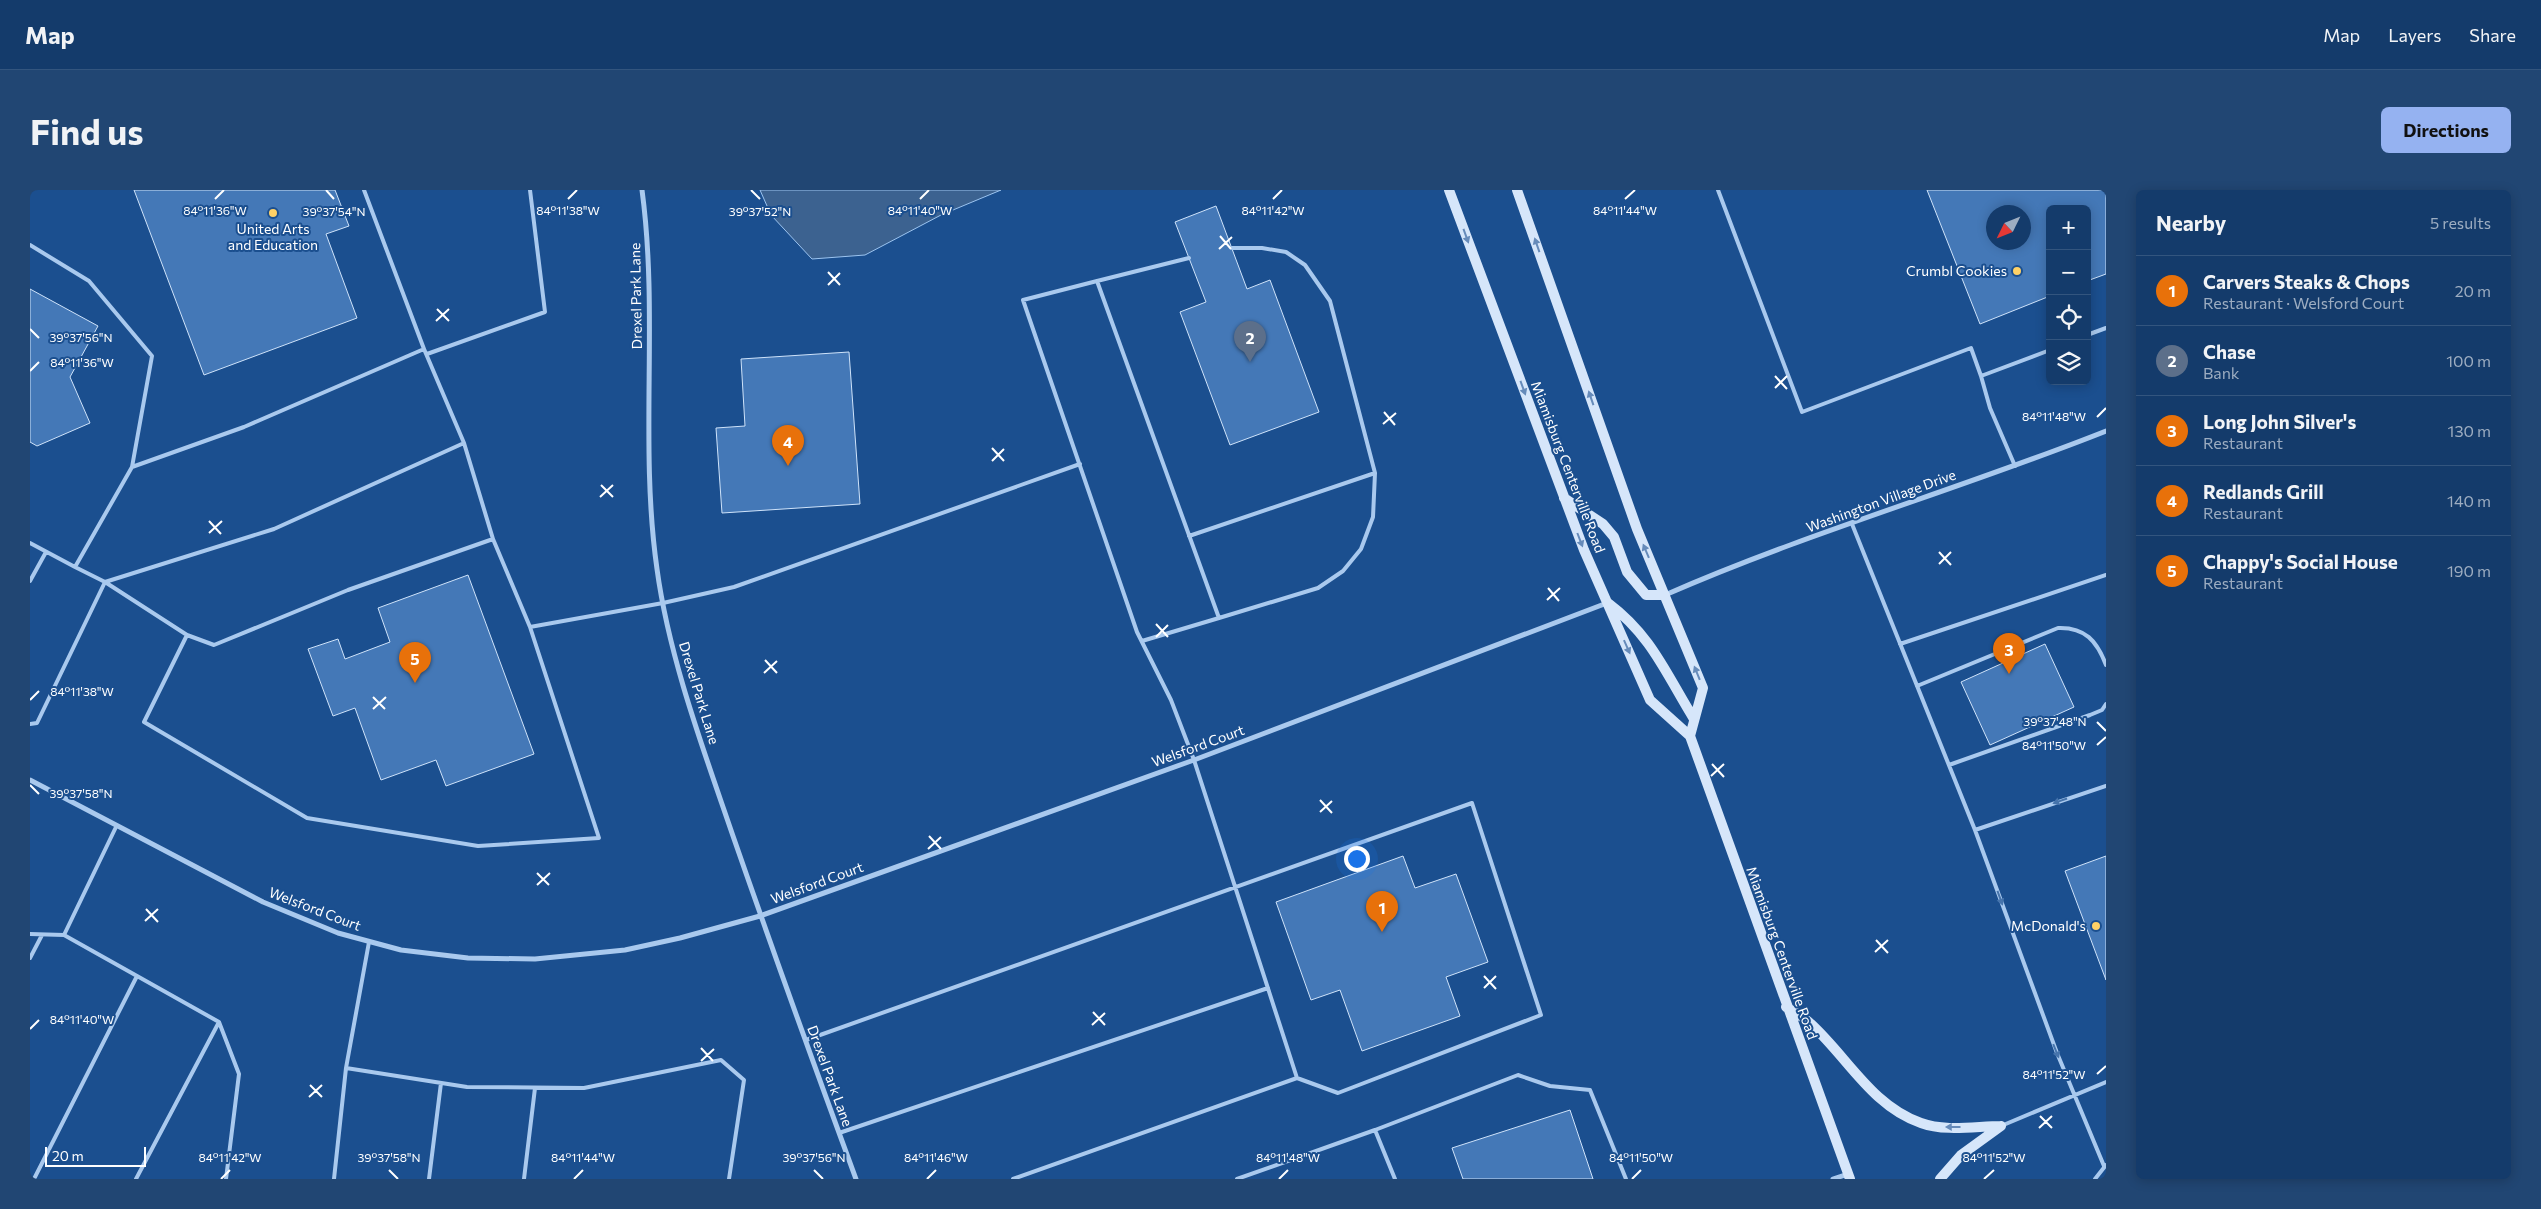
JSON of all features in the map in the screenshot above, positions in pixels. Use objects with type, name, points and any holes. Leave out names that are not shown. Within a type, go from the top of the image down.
[{"type":"main road","name":"Miamisburg Centerville Road","points":[[1450,190],[1584,550],[1650,700],[1690,736],[1786,1007],[1850,1177]]},
{"type":"main road","points":[[1518,190],[1637,529],[1703,688],[1690,736]]},
{"type":"main road","points":[[1564,498],[1603,524],[1614,537],[1627,572],[1646,595],[1665,596]]},
{"type":"main road","points":[[1608,602],[1628,618],[1647,640],[1694,719]]},
{"type":"main road","points":[[1786,1007],[1811,1024],[1845,1063],[1895,1111],[1922,1124],[1946,1127],[2002,1126]]},
{"type":"main road","points":[[1940,1179],[1961,1154],[2002,1126]]},
{"type":"street","name":"Drexel Park Lane","points":[[642,190],[649,282],[649,498],[657,570],[671,642],[718,792],[760,916],[856,1179]]},
{"type":"street","name":"Washington Village Drive","points":[[1665,596],[1722,570],[2015,466],[2106,431]]},
{"type":"street","name":"Welsford Court","points":[[30,780],[263,902],[338,933],[369,942],[401,950],[468,958],[535,959],[625,950],[680,938],[760,916],[1194,760],[1608,602]]},
{"type":"street","points":[[1833,1179],[1850,1177]]},
{"type":"lane","points":[[187,635],[144,722],[308,818],[478,846],[599,838],[530,627],[493,539],[464,443],[424,349],[364,190]]},
{"type":"lane","points":[[427,354],[545,312],[530,190]]},
{"type":"lane","points":[[1718,190],[1802,412],[1971,348],[1990,408],[2015,466]]},
{"type":"lane","points":[[30,245],[89,280],[152,356],[132,467],[75,567]]},
{"type":"lane","points":[[1142,642],[1318,588],[1343,571],[1361,549],[1373,517],[1375,474],[1330,301],[1305,265],[1286,252],[1262,248],[1232,248]]},
{"type":"lane","points":[[1189,258],[1024,300],[1142,642],[1171,700],[1194,760],[1296,1078]]},
{"type":"lane","points":[[1097,281],[1219,618]]},
{"type":"lane","points":[[2091,334],[2106,328]]},
{"type":"lane","points":[[132,467],[244,428],[424,349]]},
{"type":"lane","points":[[1981,376],[2046,352]]},
{"type":"lane","points":[[30,724],[37,724],[105,582],[274,529],[464,443]]},
{"type":"lane","points":[[530,627],[663,603],[734,587],[1080,464]]},
{"type":"lane","points":[[1189,536],[1375,474]]},
{"type":"lane","points":[[1852,524],[1975,830],[2057,1053],[2105,1166],[2095,1179]]},
{"type":"lane","points":[[30,544],[105,582],[187,635],[214,644],[348,590],[493,539]]},
{"type":"lane","points":[[30,581],[46,552]]},
{"type":"lane","points":[[1900,644],[2106,575]]},
{"type":"lane","points":[[1917,686],[2058,628],[2071,627],[2090,636],[2096,643],[2106,665]]},
{"type":"lane","points":[[1949,765],[2090,715],[2102,710],[2106,704]]},
{"type":"lane","points":[[1975,830],[2106,786]]},
{"type":"lane","points":[[806,1040],[1472,803],[1541,1015],[1338,1093],[1296,1078],[1013,1179]]},
{"type":"lane","points":[[64,935],[116,826]]},
{"type":"lane","points":[[30,934],[64,935],[219,1022],[239,1074],[226,1179]]},
{"type":"lane","points":[[30,958],[42,934]]},
{"type":"lane","points":[[334,1179],[346,1068],[369,942]]},
{"type":"lane","points":[[34,1179],[137,976]]},
{"type":"lane","points":[[839,1133],[1268,988]]},
{"type":"lane","points":[[136,1179],[219,1022]]},
{"type":"lane","points":[[346,1068],[467,1087],[584,1088],[721,1060],[744,1080],[729,1179]]},
{"type":"lane","points":[[1237,1179],[1518,1076],[1550,1086],[1590,1090],[1626,1179]]},
{"type":"lane","points":[[2002,1126],[2106,1082]]},
{"type":"lane","points":[[429,1179],[441,1083]]},
{"type":"lane","points":[[524,1179],[535,1088]]},
{"type":"lane","points":[[1375,1130],[1396,1179]]},
{"type":"water","points":[[760,190],[1001,190],[941,215],[865,255],[812,259],[771,215]]},
{"type":"building","points":[[134,190],[335,190],[349,226],[326,234],[357,318],[204,375]]},
{"type":"building","points":[[1927,190],[2106,190],[2106,274],[2091,280],[2091,205],[2046,205],[2046,298],[1980,324]]},
{"type":"building","points":[[1216,206],[1247,289],[1270,280],[1319,412],[1230,445],[1180,312],[1206,302],[1175,222]]},
{"type":"building","points":[[30,289],[98,326],[70,377],[90,423],[37,446],[30,442]]},
{"type":"building","points":[[849,352],[860,504],[722,513],[716,428],[745,426],[741,359]]},
{"type":"building","points":[[468,575],[534,754],[446,786],[436,760],[381,780],[355,708],[333,716],[308,649],[338,639],[345,659],[390,642],[378,608]]},
{"type":"building","points":[[2045,644],[2074,707],[1990,745],[1961,682]]},
{"type":"building","points":[[1403,856],[1415,888],[1456,874],[1488,962],[1446,977],[1460,1016],[1362,1051],[1340,990],[1311,1000],[1276,902]]},
{"type":"building","name":"McDonald's","points":[[2106,856],[2106,980],[2065,871]]},
{"type":"building","points":[[1570,1110],[1593,1179],[1463,1179],[1452,1148]]},
{"type":"place","name":"United Arts and Education","points":[[273,213]]},
{"type":"place","name":"Crumbl Cookies","points":[[2017,271]]},
{"type":"place","name":"Chase","points":[[1250,362]]},
{"type":"place","name":"Redlands Grill","points":[[788,466]]},
{"type":"place","name":"Long John Silver's","points":[[2009,674]]},
{"type":"place","name":"Chappy's Social House","points":[[415,683]]},
{"type":"place","name":"McDonald's","points":[[2096,926]]},
{"type":"place","name":"Carvers Steaks & Chops","points":[[1382,932]]}]
